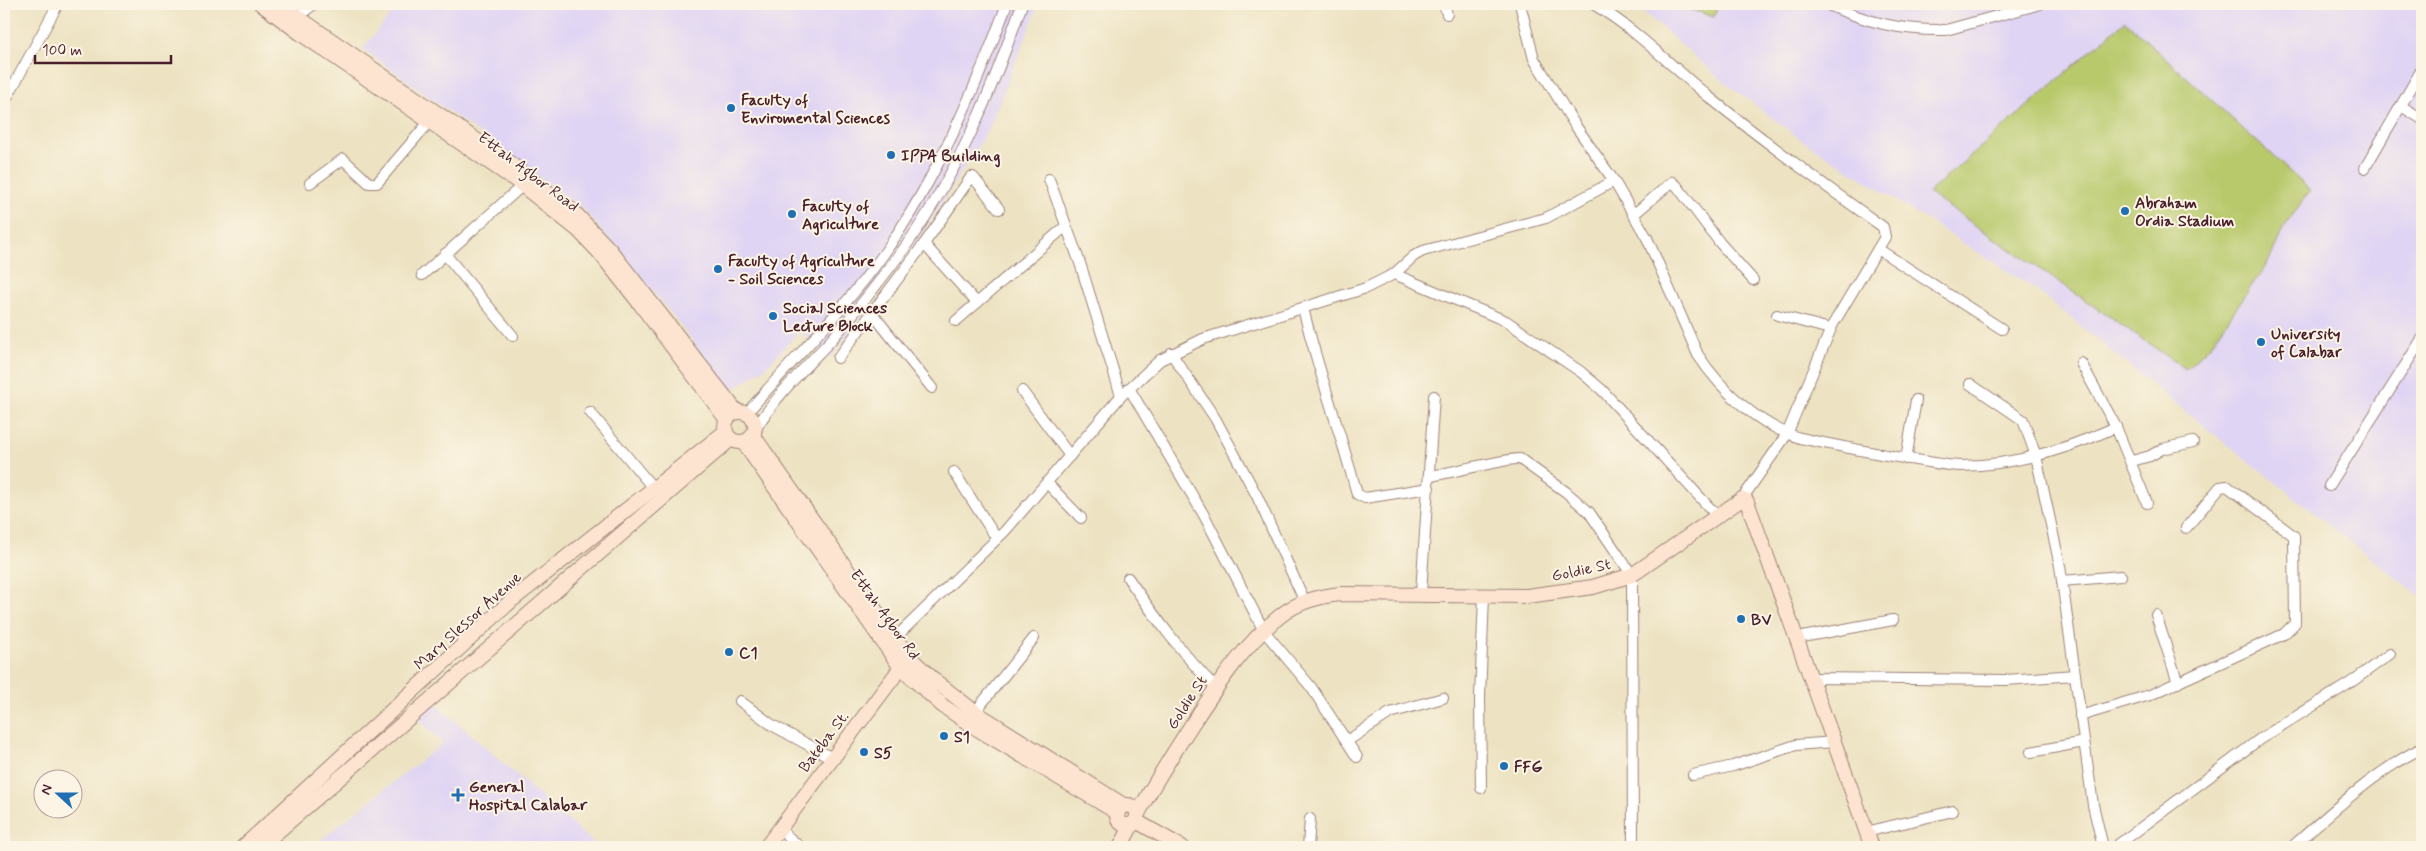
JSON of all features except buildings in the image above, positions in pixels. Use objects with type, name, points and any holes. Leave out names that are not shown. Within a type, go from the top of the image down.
[{"type":"main road","name":"Ettah Agbor Road","points":[[261,4],[304,36],[523,186],[562,216],[599,252],[740,428]]},
{"type":"main road","name":"Ettah Agbor Road","points":[[278,4],[511,164],[574,212],[610,250],[740,428]]},
{"type":"main road","name":"Mary Slessor Avenue","points":[[243,847],[511,601],[653,488],[740,428]]},
{"type":"main road","name":"Ettah Agbor Rd","points":[[740,428],[909,657],[934,680],[975,712],[1128,815]]},
{"type":"main road","name":"Ettah Agbor Rd","points":[[740,428],[900,668],[943,706],[974,727],[1128,815]]},
{"type":"main road","points":[[260,847],[740,428]]},
{"type":"main road","points":[[1742,499],[1746,500],[1749,507],[1872,847]]},
{"type":"main road","name":"Goldie St","points":[[1119,847],[1128,815],[1150,790],[1216,688],[1236,660],[1281,615],[1306,602],[1341,594],[1421,593],[1484,596],[1558,593],[1593,587],[1632,575],[1742,499]]},
{"type":"main road","name":"Bateba St.","points":[[766,847],[909,657]]},
{"type":"main road","points":[[1128,815],[1182,847]]},
{"type":"street","points":[[4,103],[58,4]]},
{"type":"street","points":[[297,18],[314,4]]},
{"type":"street","points":[[740,428],[846,304],[903,225],[926,188],[959,121],[1007,4]]},
{"type":"street","points":[[740,428],[780,394],[864,300],[898,257],[929,211],[970,136],[997,76],[1022,4]]},
{"type":"street","points":[[1520,4],[1534,59],[1575,125],[1614,181],[1647,238],[1698,355],[1709,372],[1748,409],[1787,434],[1949,465],[1972,465],[2036,456],[2078,444],[2116,427]]},
{"type":"street","points":[[1593,4],[1621,22],[1710,98],[1884,227],[1885,237],[1842,305],[1830,329],[1787,434],[1742,499]]},
{"type":"street","points":[[1826,4],[1878,24],[1932,31],[1946,30],[2040,4]]},
{"type":"street","points":[[2365,168],[2422,69]]},
{"type":"street","points":[[2401,106],[2422,119]]},
{"type":"street","points":[[310,183],[344,159],[369,183],[377,184],[430,121]]},
{"type":"street","points":[[838,358],[924,244],[971,177],[973,177],[999,209]]},
{"type":"street","points":[[1049,180],[1122,396]]},
{"type":"street","points":[[895,638],[997,539],[1129,388],[1160,360],[1171,353],[1203,339],[1366,288],[1394,274],[1414,256],[1423,251],[1546,218],[1614,181]]},
{"type":"street","points":[[1634,215],[1672,182],[1677,186],[1720,244],[1753,280]]},
{"type":"street","points":[[422,275],[523,186]]},
{"type":"street","points":[[956,321],[1066,226]]},
{"type":"street","points":[[924,244],[977,303]]},
{"type":"street","points":[[1878,249],[2002,329]]},
{"type":"street","points":[[446,254],[514,336]]},
{"type":"street","points":[[1394,274],[1506,321],[1581,372],[1602,390],[1718,517]]},
{"type":"street","points":[[1303,308],[1315,357],[1340,433],[1356,494],[1365,498],[1429,488]]},
{"type":"street","points":[[872,314],[932,388]]},
{"type":"street","points":[[1777,315],[1830,329]]},
{"type":"street","points":[[2329,486],[2422,339]]},
{"type":"street","points":[[1171,353],[1214,418],[1257,496],[1306,602]]},
{"type":"street","points":[[2081,363],[2116,427],[2132,461],[2147,502]]},
{"type":"street","points":[[1970,384],[2023,420],[2036,456],[2062,581],[2092,805],[2103,847]]},
{"type":"street","points":[[1129,388],[1205,517],[1264,631],[1311,688],[1357,757]]},
{"type":"street","points":[[1022,390],[1070,456]]},
{"type":"street","points":[[1421,593],[1434,396]]},
{"type":"street","points":[[1906,458],[1916,400]]},
{"type":"street","points":[[590,412],[653,488]]},
{"type":"street","points":[[2132,461],[2150,456],[2162,449],[2193,442]]},
{"type":"street","points":[[1430,476],[1520,458],[1566,492],[1589,512],[1632,575],[1633,847]]},
{"type":"street","points":[[954,472],[997,539]]},
{"type":"street","points":[[1047,483],[1081,518]]},
{"type":"street","points":[[2080,716],[2150,695],[2284,634],[2291,629],[2296,615],[2294,536],[2227,486],[2220,487],[2186,528]]},
{"type":"street","points":[[2062,581],[2121,576]]},
{"type":"street","points":[[1128,578],[1160,625],[1188,659],[1216,688]]},
{"type":"street","points":[[1481,788],[1480,697],[1484,596]]},
{"type":"street","points":[[2156,614],[2178,683]]},
{"type":"street","points":[[1797,638],[1893,620]]},
{"type":"street","points":[[975,712],[1034,638]]},
{"type":"street","points":[[2115,847],[2260,739],[2350,683],[2390,654]]},
{"type":"street","points":[[1811,678],[2006,680],[2075,676]]},
{"type":"street","points":[[1347,741],[1390,713],[1443,698]]},
{"type":"street","points":[[740,701],[772,725],[832,758]]},
{"type":"street","points":[[1693,775],[1733,766],[1796,745],[1834,742]]},
{"type":"street","points":[[2031,752],[2084,742]]},
{"type":"street","points":[[2292,847],[2394,765],[2422,748]]},
{"type":"street","points":[[1866,832],[1953,811]]},
{"type":"street","points":[[1308,847],[1310,819]]},
{"type":"street","points":[[779,829],[800,847]]},
{"type":"shaded area","points":[[399,4],[1039,4],[989,128],[918,240],[830,358],[800,331],[764,369],[730,391],[672,314],[583,209],[363,49]]},
{"type":"shaded area","name":"University of Calabar","points":[[1635,4],[2422,4],[2422,598],[2166,396],[2034,288],[1803,141],[1717,76]]},
{"type":"shaded area","name":"General Hospital Calabar","points":[[435,703],[598,847],[312,847],[443,743],[418,719]]},
{"type":"green space","points":[[1673,4],[1718,4],[1714,17]]},
{"type":"green space","name":"Abraham Ordia Stadium","points":[[2125,21],[2310,190],[2283,229],[2270,259],[2210,346],[2186,369],[1928,193]]},
{"type":"place","name":"Faculty of Enviromental Sciences","points":[[731,108]]},
{"type":"place","name":"IPPA Building","points":[[891,155]]},
{"type":"place","name":"Abraham Ordia Stadium","points":[[2125,211]]},
{"type":"place","name":"Faculty of Agriculture","points":[[792,214]]},
{"type":"place","name":"Faculty of Agriculture - Soil Sciences","points":[[718,269]]},
{"type":"place","name":"Social Sciences Lecture Block","points":[[773,316]]},
{"type":"place","name":"University of Calabar","points":[[2261,342]]},
{"type":"place","name":"BV","points":[[1741,619]]},
{"type":"place","name":"C1","points":[[729,652]]},
{"type":"place","name":"S1","points":[[944,736]]},
{"type":"place","name":"S5","points":[[864,752]]},
{"type":"place","name":"FFG","points":[[1504,766]]},
{"type":"place","name":"General Hospital Calabar","points":[[458,795]]}]
